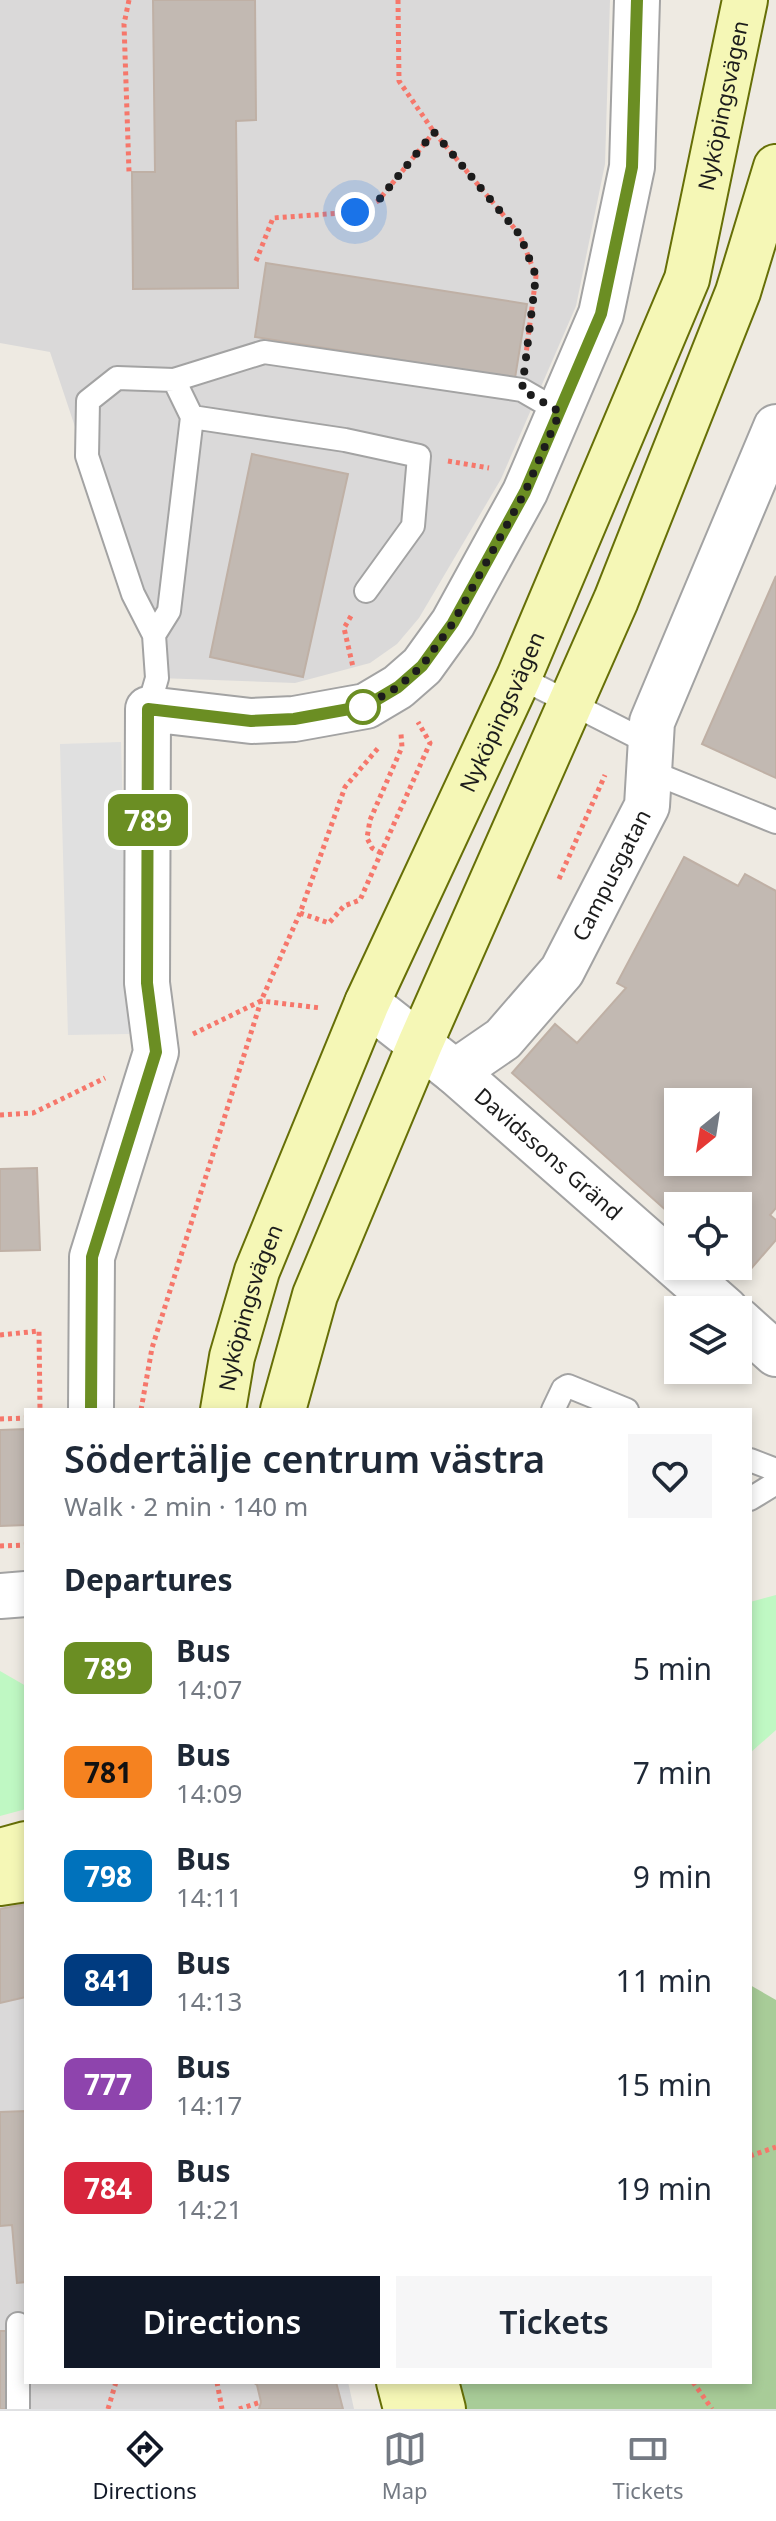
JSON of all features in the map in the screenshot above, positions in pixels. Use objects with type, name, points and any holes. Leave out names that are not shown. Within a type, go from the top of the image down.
[{"type":"main road","name":"Nyköpingsvägen","points":[[223,1408],[232,1357],[257,1271],[350,1006],[519,677],[687,279],[745,0]]},
{"type":"main road","points":[[284,1408],[315,1295],[420,1044],[616,600],[738,292],[776,167]]},
{"type":"main road","points":[[0,1851],[24,1845]]},
{"type":"main road","points":[[0,1883],[24,1879]]},
{"type":"main road","points":[[400,2384],[406,2409]]},
{"type":"main road","points":[[437,2384],[443,2409]]},
{"type":"street","points":[[91,1408],[92,1257],[156,1052],[147,983],[148,709],[251,721],[294,719],[404,698],[422,666],[453,623],[525,492],[601,314],[632,167],[637,0]]},
{"type":"street","name":"Campusgatan","points":[[455,1072],[503,1039],[562,971],[647,806],[642,748],[776,427]]},
{"type":"street","name":"Davidssons Gränd","points":[[350,1006],[420,1044],[455,1072],[710,1296]]},
{"type":"street","points":[[752,1333],[776,1354]]},
{"type":"street","points":[[0,1596],[24,1594]]},
{"type":"lane","points":[[148,709],[157,678],[154,635],[133,594],[87,456],[88,401],[117,378],[174,380],[264,352],[522,390],[560,412]]},
{"type":"lane","points":[[154,635],[169,611],[192,417],[174,380]]},
{"type":"lane","points":[[192,417],[345,440],[419,456],[413,526],[366,591]]},
{"type":"lane","points":[[519,677],[571,703],[642,748],[776,822]]},
{"type":"lane","points":[[554,1408],[563,1389],[568,1386],[622,1408]]},
{"type":"lane","points":[[752,1461],[776,1470]]},
{"type":"lane","points":[[752,1498],[776,1483]]},
{"type":"lane","points":[[15,2324],[18,2409]]},
{"type":"path","points":[[129,0],[124,24],[129,172]]},
{"type":"path","points":[[398,0],[399,81],[434,132],[520,235],[536,276],[522,390]]},
{"type":"path","points":[[256,261],[273,218],[355,212],[378,201],[434,132]]},
{"type":"path","points":[[419,456],[495,469]]},
{"type":"path","points":[[358,673],[353,667],[344,628],[366,591]]},
{"type":"path","points":[[381,853],[372,848],[367,838],[370,820],[402,747],[401,734],[394,730],[404,698]]},
{"type":"path","points":[[300,913],[329,923],[344,906],[360,900],[430,743],[404,698]]},
{"type":"path","points":[[141,1408],[152,1348],[261,1001],[300,913],[345,787],[384,741]]},
{"type":"path","points":[[554,889],[642,748]]},
{"type":"path","points":[[0,1115],[33,1113],[261,1001],[350,1006]]},
{"type":"path","points":[[0,1335],[39,1331],[40,1408]]},
{"type":"path","points":[[0,1419],[24,1418]]},
{"type":"path","points":[[0,1546],[24,1545]]},
{"type":"path","points":[[752,2155],[776,2147]]},
{"type":"path","points":[[108,2409],[115,2384]]},
{"type":"path","points":[[217,2384],[222,2409]]},
{"type":"path","points":[[694,2384],[712,2409]]},
{"type":"path","points":[[239,2409],[261,2402]]},
{"type":"shaded area","points":[[0,0],[610,0],[605,164],[576,306],[501,479],[419,618],[397,644],[370,663],[295,683],[159,678],[50,352],[0,343]]},
{"type":"shaded area","points":[[121,742],[129,1034],[68,1035],[60,744]]},
{"type":"shaded area","points":[[24,1857],[24,2384],[348,2384],[354,2409],[0,2409],[0,1863]]},
{"type":"green space","points":[[776,1595],[776,1730],[752,1751],[752,1601]]},
{"type":"green space","points":[[0,1671],[24,1685],[24,1810],[0,1816]]},
{"type":"green space","points":[[752,1986],[776,2000],[776,2409],[447,2409],[443,2384],[752,2384]]},
{"type":"building","points":[[153,0],[255,0],[256,120],[236,121],[238,288],[133,289],[132,172],[155,172]]},
{"type":"building","points":[[266,263],[527,304],[515,378],[255,337]]},
{"type":"building","points":[[252,454],[348,474],[303,677],[210,657]]},
{"type":"building","points":[[776,576],[776,778],[702,744]]},
{"type":"building","points":[[684,857],[738,886],[745,874],[776,891],[776,1208],[770,1215],[776,1220],[776,1240],[752,1268],[752,1192],[664,1192],[664,1209],[512,1073],[555,1024],[577,1043],[626,988],[617,983]]},
{"type":"building","points":[[37,1168],[40,1250],[0,1251],[0,1169]]},
{"type":"building","points":[[24,1429],[24,1525],[0,1526],[0,1430]]},
{"type":"building","points":[[24,1904],[24,1997],[0,2003],[0,1909]]},
{"type":"building","points":[[24,2111],[24,2282],[17,2283],[12,2225],[0,2226],[0,2112]]},
{"type":"building","points":[[0,2331],[6,2331],[7,2409],[0,2409]]},
{"type":"building","points":[[337,2384],[343,2409],[259,2409],[261,2402],[257,2385]]},
{"type":"bus line","name":"789","points":[[91,1408],[92,1257],[156,1052],[147,983],[148,709],[251,721],[294,719],[366,706],[398,687],[422,666],[453,623],[525,492],[601,314],[632,167],[637,0]]},
{"type":"route","points":[[355,212],[378,201],[434,132],[520,235],[536,276],[522,390],[560,412],[525,492],[453,623],[422,666],[398,687],[363,707]]}]
